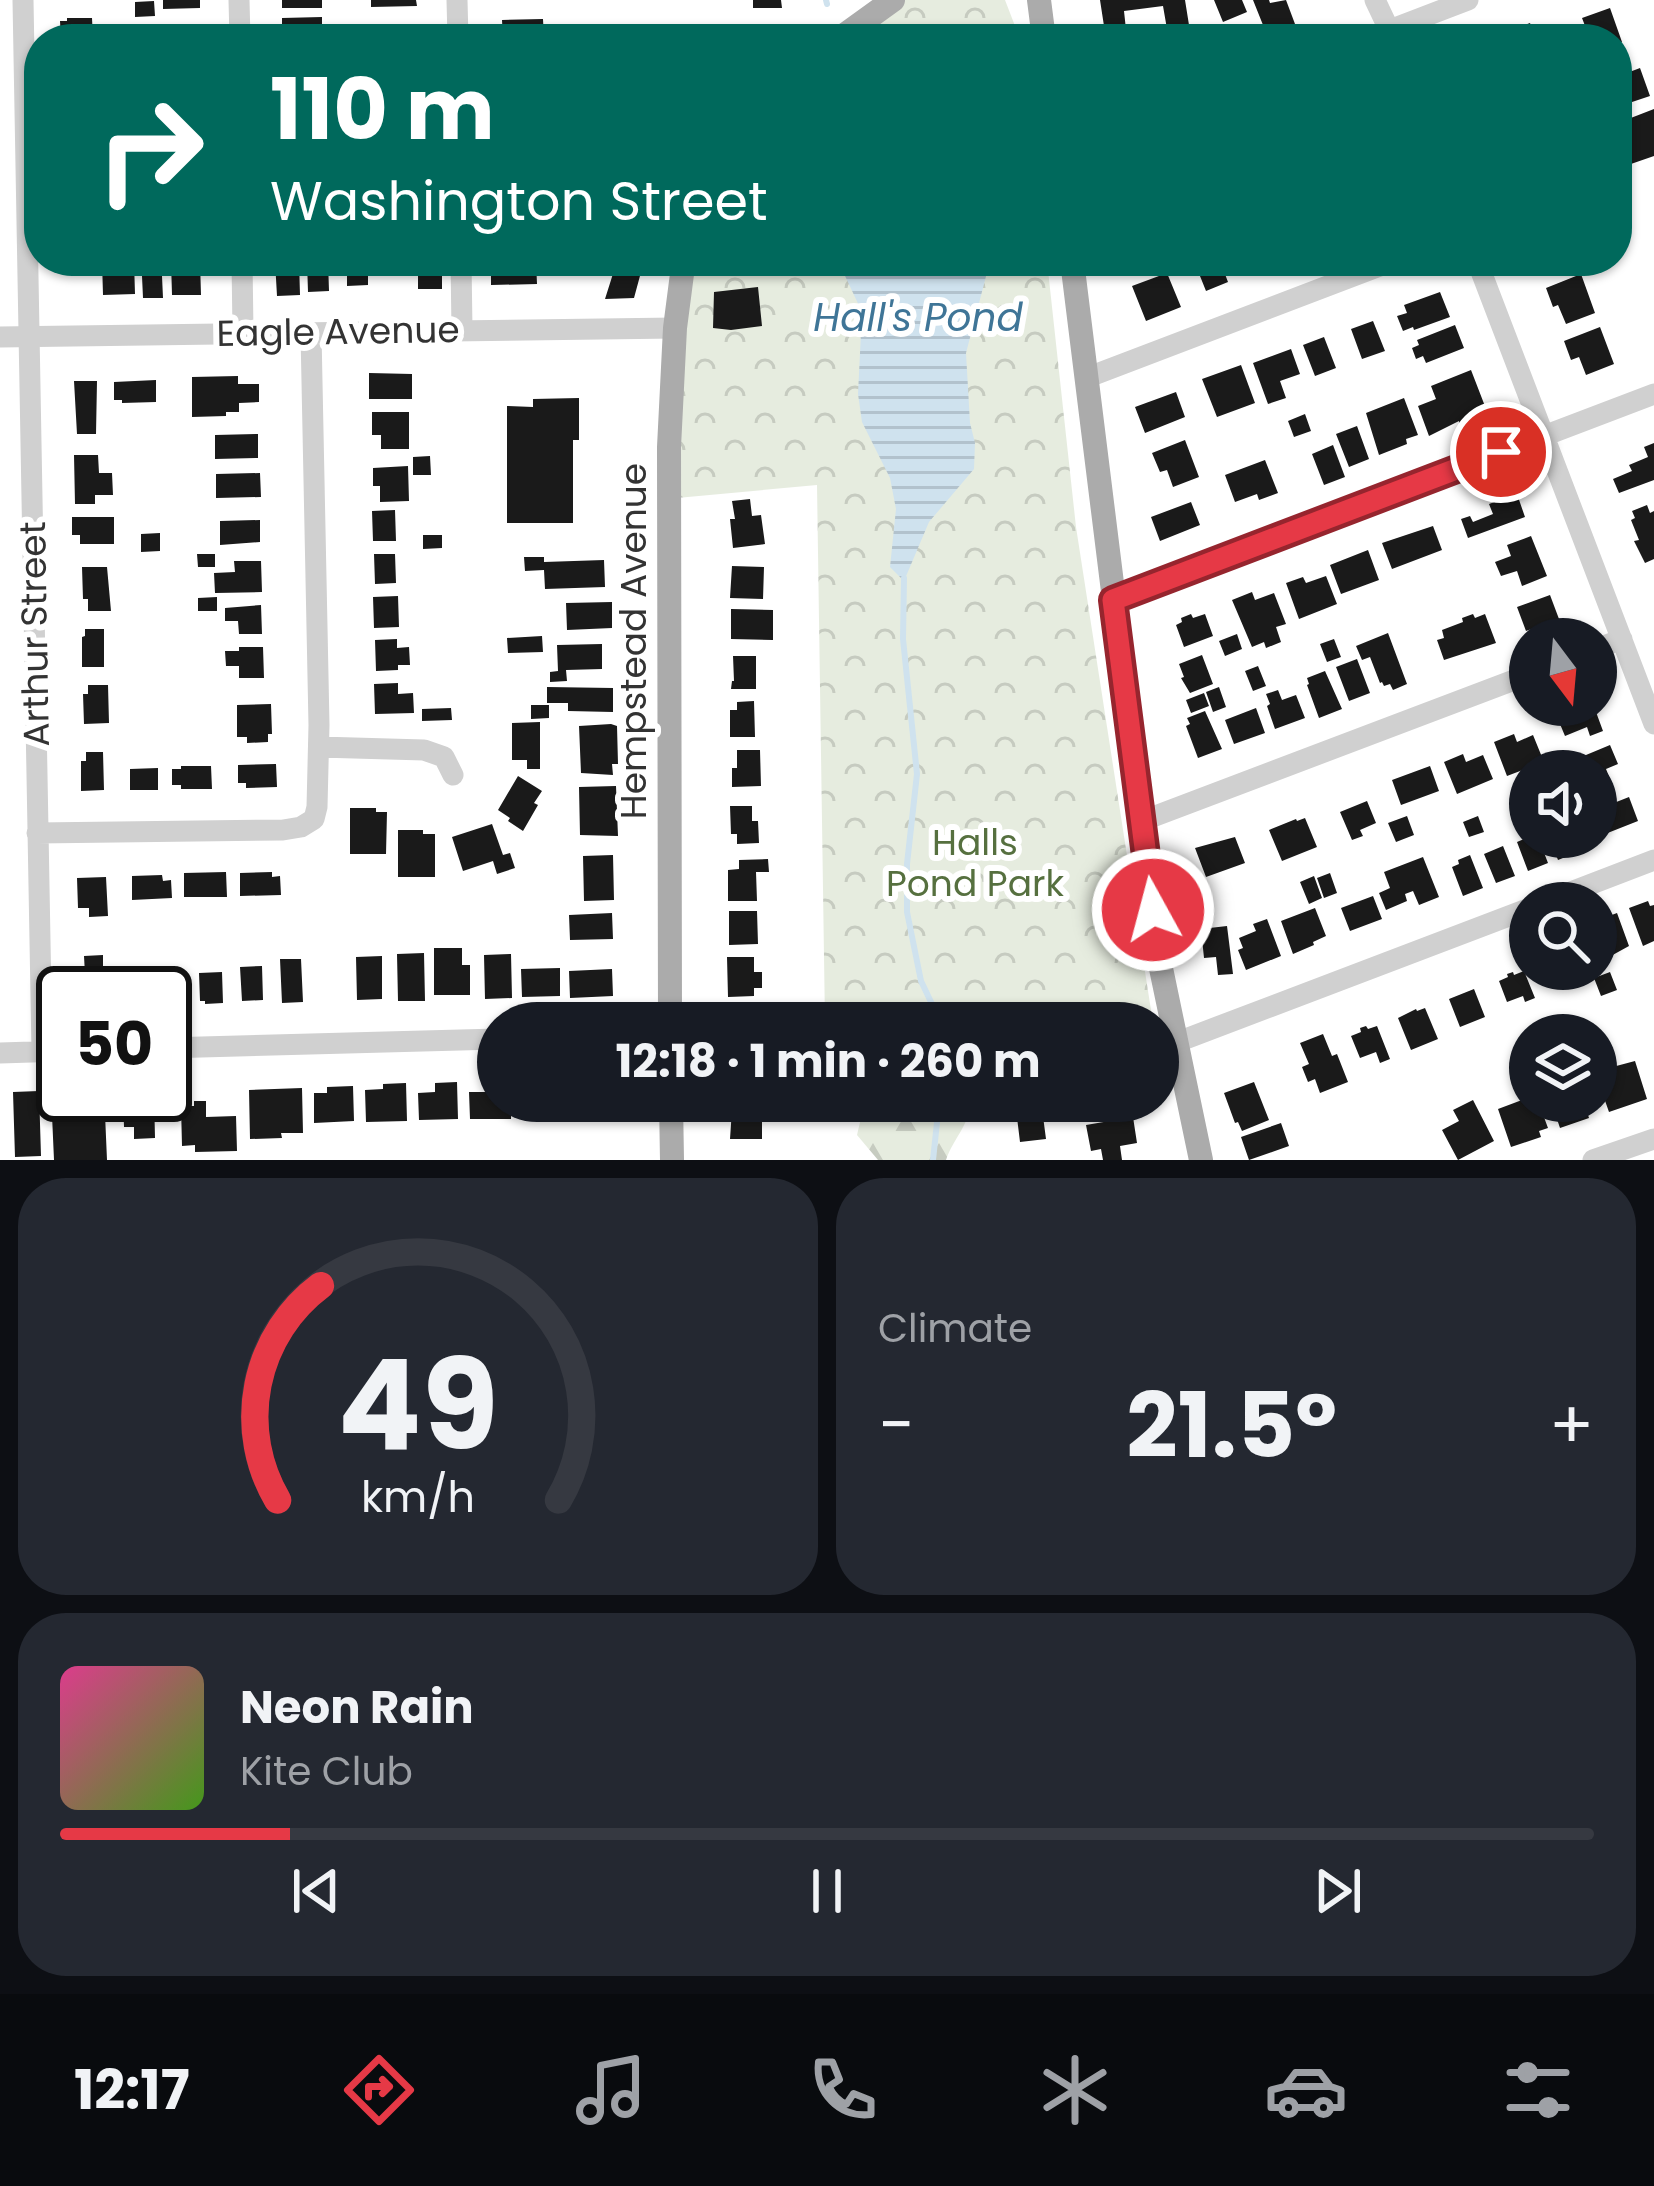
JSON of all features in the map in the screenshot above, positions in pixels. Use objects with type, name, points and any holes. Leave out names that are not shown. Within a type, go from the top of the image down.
[{"type":"main road","points":[[859,24],[893,0]]},
{"type":"main road","name":"Hempstead Avenue","points":[[670,1002],[669,448],[682,276]]},
{"type":"main road","points":[[1074,276],[1167,1002]]},
{"type":"main road","points":[[1179,1065],[1201,1160]]},
{"type":"main road","points":[[671,1122],[672,1160]]},
{"type":"street","name":"Arthur Street","points":[[23,0],[24,67]]},
{"type":"street","points":[[1414,24],[1468,0]]},
{"type":"street","name":"Arthur Street","points":[[27,276],[38,833],[47,966]]},
{"type":"street","points":[[242,276],[243,332]]},
{"type":"street","points":[[461,276],[462,330]]},
{"type":"street","points":[[1085,378],[1354,276]]},
{"type":"street","points":[[1483,276],[1654,724]]},
{"type":"street","name":"Eagle Avenue","points":[[0,337],[675,328]]},
{"type":"street","points":[[38,833],[283,830],[314,819],[319,747],[310,332]]},
{"type":"street","points":[[1113,600],[1654,394]]},
{"type":"street","points":[[1617,641],[1622,639]]},
{"type":"street","points":[[1142,821],[1509,682]]},
{"type":"street","points":[[319,747],[424,750],[444,757],[453,776]]},
{"type":"street","points":[[1597,882],[1654,860]]},
{"type":"street","points":[[1179,1041],[1509,916]]},
{"type":"street","points":[[192,1047],[477,1040]]},
{"type":"street","points":[[0,1053],[36,1052]]},
{"type":"street","points":[[1593,1160],[1654,1139]]},
{"type":"green space","points":[[891,0],[1005,0],[1014,24],[858,24]]},
{"type":"green space","name":"Halls Pond Park","points":[[681,276],[1049,276],[1076,527],[1150,1002],[825,1002],[817,485],[666,499]]},
{"type":"green space","points":[[860,1122],[966,1122],[946,1160],[878,1160],[857,1135]]},
{"type":"water","name":"Hall's Pond","points":[[845,276],[986,276],[966,353],[974,469],[929,522],[904,581],[890,567],[896,509],[890,478],[862,422],[858,394],[862,312]]},
{"type":"building","points":[[163,0],[200,0],[200,8],[163,9]]},
{"type":"building","points":[[282,0],[322,0],[322,8],[282,8]]},
{"type":"building","points":[[371,0],[416,0],[417,6],[371,7]]},
{"type":"building","points":[[753,0],[781,0],[782,8],[753,8]]},
{"type":"building","points":[[1100,0],[1185,0],[1189,24],[1166,24],[1163,6],[1124,11],[1125,24],[1104,24]]},
{"type":"building","points":[[1214,0],[1242,0],[1247,12],[1223,22]]},
{"type":"building","points":[[1253,0],[1286,0],[1295,24],[1263,24]]},
{"type":"building","points":[[154,1],[155,16],[135,17],[135,2]]},
{"type":"building","points":[[1610,8],[1616,24],[1584,24],[1582,18]]},
{"type":"building","points":[[322,17],[322,24],[282,24],[282,18]]},
{"type":"building","points":[[92,18],[92,24],[60,24]]},
{"type":"building","points":[[543,19],[543,24],[502,24],[502,20]]},
{"type":"building","points":[[1640,68],[1650,96],[1632,102],[1632,71]]},
{"type":"building","points":[[1654,109],[1654,156],[1632,164],[1632,118]]},
{"type":"building","points":[[102,276],[134,276],[135,294],[103,295]]},
{"type":"building","points":[[142,276],[162,276],[163,298],[143,298]]},
{"type":"building","points":[[171,276],[200,276],[201,295],[172,295]]},
{"type":"building","points":[[276,276],[299,276],[300,295],[277,296]]},
{"type":"building","points":[[307,276],[328,276],[329,291],[308,292]]},
{"type":"building","points":[[347,276],[368,276],[368,285],[347,286]]},
{"type":"building","points":[[418,276],[442,276],[442,289],[418,289]]},
{"type":"building","points":[[491,276],[537,276],[537,284],[491,285]]},
{"type":"building","points":[[612,276],[640,276],[634,298],[605,299]]},
{"type":"building","points":[[1168,276],[1181,307],[1146,321],[1132,286]]},
{"type":"building","points":[[1200,276],[1226,276],[1228,282],[1206,291]]},
{"type":"building","points":[[1582,276],[1595,313],[1566,324],[1546,288]]},
{"type":"building","points":[[758,287],[762,326],[713,328],[714,292]]},
{"type":"building","points":[[1440,292],[1450,317],[1403,331],[1397,316],[1407,313],[1404,305]]},
{"type":"building","points":[[1373,321],[1385,351],[1362,359],[1351,329]]},
{"type":"building","points":[[1455,325],[1464,348],[1426,363],[1423,356],[1416,359],[1412,348],[1419,345],[1417,340]]},
{"type":"building","points":[[1600,327],[1614,364],[1586,375],[1579,357],[1571,360],[1564,341]]},
{"type":"building","points":[[1324,337],[1336,368],[1315,376],[1303,345]]},
{"type":"building","points":[[1291,349],[1300,374],[1280,381],[1286,398],[1268,404],[1253,363]]},
{"type":"building","points":[[1241,365],[1255,403],[1217,417],[1202,379]]},
{"type":"building","points":[[1471,370],[1488,414],[1429,436],[1418,406],[1436,399],[1431,386]]},
{"type":"building","points":[[369,373],[412,374],[412,399],[369,399]]},
{"type":"building","points":[[238,376],[238,384],[259,384],[259,402],[239,403],[239,412],[226,412],[226,416],[192,417],[192,377]]},
{"type":"building","points":[[156,380],[156,402],[114,400],[114,382]]},
{"type":"building","points":[[74,381],[97,381],[96,434],[77,434]]},
{"type":"building","points":[[1176,392],[1185,417],[1145,433],[1135,407]]},
{"type":"building","points":[[579,398],[579,440],[573,440],[573,523],[507,523],[507,406],[533,407],[533,399]]},
{"type":"building","points":[[1404,398],[1418,435],[1379,455],[1366,413]]},
{"type":"building","points":[[372,412],[409,412],[409,449],[381,449],[381,435],[372,435]]},
{"type":"building","points":[[1305,414],[1311,431],[1294,437],[1288,421]]},
{"type":"building","points":[[1357,426],[1369,459],[1349,467],[1336,434]]},
{"type":"building","points":[[258,434],[258,458],[215,459],[215,435]]},
{"type":"building","points":[[1185,440],[1199,477],[1173,487],[1167,470],[1160,472],[1152,453]]},
{"type":"building","points":[[1654,443],[1654,480],[1619,493],[1613,479],[1648,457],[1644,447]]},
{"type":"building","points":[[1333,445],[1345,477],[1324,485],[1312,454]]},
{"type":"building","points":[[74,455],[98,455],[99,473],[112,473],[113,495],[95,495],[95,504],[75,504]]},
{"type":"building","points":[[430,456],[431,475],[413,475],[413,457]]},
{"type":"building","points":[[1265,460],[1278,493],[1235,502],[1225,475]]},
{"type":"building","points":[[408,466],[409,501],[380,502],[380,486],[373,486],[373,468]]},
{"type":"building","points":[[260,473],[261,497],[216,498],[216,474]]},
{"type":"building","points":[[1517,494],[1525,517],[1468,538],[1461,519],[1470,516],[1473,522],[1493,514],[1489,504]]},
{"type":"building","points":[[750,499],[752,516],[761,515],[765,544],[733,548],[732,501]]},
{"type":"building","points":[[1191,502],[1200,525],[1160,541],[1151,517]]},
{"type":"building","points":[[1647,505],[1650,513],[1654,511],[1654,559],[1645,563],[1634,541],[1639,540],[1631,520],[1635,518],[1632,511]]},
{"type":"building","points":[[395,510],[396,541],[373,541],[372,511]]},
{"type":"building","points":[[72,517],[114,517],[114,544],[80,544],[80,535],[72,535]]},
{"type":"building","points":[[260,520],[260,542],[220,545],[220,521]]},
{"type":"building","points":[[1433,526],[1442,550],[1392,569],[1382,543]]},
{"type":"building","points":[[160,533],[160,551],[141,552],[141,534]]},
{"type":"building","points":[[423,535],[442,535],[442,548],[423,549]]},
{"type":"building","points":[[1531,536],[1547,576],[1522,586],[1517,571],[1501,576],[1495,562],[1511,556],[1507,545]]},
{"type":"building","points":[[1368,550],[1379,580],[1341,594],[1330,565]]},
{"type":"building","points":[[197,554],[215,554],[215,567],[198,567]]},
{"type":"building","points":[[374,554],[395,554],[396,583],[375,584]]},
{"type":"building","points":[[524,557],[544,557],[544,562],[604,560],[605,587],[545,589],[544,570],[525,571]]},
{"type":"building","points":[[234,561],[261,561],[262,592],[215,593],[214,573],[235,572]]},
{"type":"building","points":[[732,566],[764,567],[763,599],[730,598]]},
{"type":"building","points":[[82,567],[107,567],[111,611],[88,611]]},
{"type":"building","points":[[1326,576],[1337,604],[1299,619],[1286,583]]},
{"type":"building","points":[[1252,592],[1255,600],[1274,593],[1286,624],[1276,627],[1281,642],[1252,647],[1232,600]]},
{"type":"building","points":[[1550,595],[1559,618],[1521,618],[1517,607]]},
{"type":"building","points":[[398,596],[399,627],[374,628],[373,597]]},
{"type":"building","points":[[217,597],[217,611],[198,611],[198,598]]},
{"type":"building","points":[[612,602],[612,628],[567,630],[566,603]]},
{"type":"building","points":[[261,605],[262,634],[239,634],[238,621],[225,621],[225,608]]},
{"type":"building","points":[[731,609],[773,610],[773,640],[731,639]]},
{"type":"building","points":[[1191,614],[1193,618],[1205,614],[1213,636],[1184,647],[1176,625]]},
{"type":"building","points":[[1473,614],[1475,618],[1485,614],[1496,643],[1444,660],[1437,640],[1444,638],[1442,630]]},
{"type":"building","points":[[85,629],[104,629],[104,667],[82,667]]},
{"type":"building","points":[[1388,633],[1407,684],[1393,690],[1390,684],[1380,683],[1370,657],[1362,660],[1356,646]]},
{"type":"building","points":[[1237,634],[1242,649],[1225,656],[1219,641]]},
{"type":"building","points":[[542,636],[543,652],[508,653],[507,638]]},
{"type":"building","points":[[397,639],[397,648],[409,647],[410,665],[376,671],[375,640]]},
{"type":"building","points":[[1334,639],[1341,657],[1327,662],[1320,644]]},
{"type":"building","points":[[602,644],[602,669],[566,670],[567,681],[550,682],[550,672],[558,671],[557,645]]},
{"type":"building","points":[[239,647],[263,647],[264,678],[239,678],[239,666],[226,666],[225,651],[239,651]]},
{"type":"building","points":[[1202,655],[1213,684],[1190,693],[1179,664]]},
{"type":"building","points":[[733,656],[756,656],[756,689],[731,689]]},
{"type":"building","points":[[1357,659],[1370,693],[1349,701],[1336,667]]},
{"type":"building","points":[[1258,666],[1266,686],[1253,691],[1245,671]]},
{"type":"building","points":[[1325,671],[1342,709],[1319,718],[1307,678]]},
{"type":"building","points":[[398,683],[398,694],[413,693],[414,713],[375,714],[374,684]]},
{"type":"building","points":[[88,685],[108,685],[109,723],[84,724],[83,694],[88,694]]},
{"type":"building","points":[[547,687],[613,688],[613,712],[568,711],[568,703],[547,703]]},
{"type":"building","points":[[1219,687],[1226,707],[1213,712],[1206,692]]},
{"type":"building","points":[[1278,690],[1282,700],[1296,695],[1305,718],[1275,729],[1266,694]]},
{"type":"building","points":[[1204,693],[1209,706],[1191,713],[1186,700]]},
{"type":"building","points":[[754,701],[755,737],[730,737],[730,710],[737,710],[737,702]]},
{"type":"building","points":[[271,704],[268,742],[247,743],[247,737],[237,737],[237,705]]},
{"type":"building","points":[[531,705],[549,705],[549,718],[531,719]]},
{"type":"building","points":[[451,708],[452,720],[422,721],[422,709]]},
{"type":"building","points":[[1256,708],[1265,733],[1234,744],[1225,720]]},
{"type":"building","points":[[1205,711],[1222,749],[1198,758],[1187,718]]},
{"type":"building","points":[[540,722],[540,769],[527,769],[527,760],[512,760],[512,723]]},
{"type":"building","points":[[579,726],[617,726],[618,764],[612,764],[613,775],[581,773]]},
{"type":"building","points":[[1561,726],[1601,726],[1603,731],[1590,736],[1587,727],[1565,736]]},
{"type":"building","points":[[1514,734],[1517,742],[1533,735],[1539,750],[1509,750],[1507,776],[1494,742]]},
{"type":"building","points":[[737,750],[760,750],[761,786],[732,787]]},
{"type":"building","points":[[86,752],[103,752],[104,790],[81,791],[81,761],[86,761]]},
{"type":"building","points":[[1463,754],[1466,762],[1483,755],[1493,779],[1457,794],[1444,762]]},
{"type":"building","points":[[276,764],[277,787],[246,788],[246,783],[238,783],[238,765]]},
{"type":"building","points":[[211,766],[212,789],[172,785],[172,769]]},
{"type":"building","points":[[1430,766],[1439,791],[1401,805],[1392,780]]},
{"type":"building","points":[[158,768],[158,790],[130,790],[130,769]]},
{"type":"building","points":[[518,776],[542,791],[523,831],[498,810]]},
{"type":"building","points":[[616,786],[618,836],[580,835],[579,787]]},
{"type":"building","points":[[1629,797],[1638,821],[1617,829],[1617,802]]},
{"type":"building","points":[[1367,801],[1376,823],[1352,840],[1340,812]]},
{"type":"building","points":[[730,806],[752,806],[759,843],[737,844],[737,834],[731,834]]},
{"type":"building","points":[[350,808],[387,812],[386,854],[350,854]]},
{"type":"building","points":[[1407,816],[1414,835],[1396,842],[1388,823]]},
{"type":"building","points":[[1478,816],[1484,832],[1469,837],[1463,822]]},
{"type":"building","points":[[1305,818],[1317,847],[1282,861],[1269,830]]},
{"type":"building","points":[[492,824],[503,855],[510,853],[515,868],[497,874],[493,861],[463,871],[452,837]]},
{"type":"building","points":[[398,830],[435,834],[435,877],[398,877]]},
{"type":"building","points":[[1235,837],[1245,863],[1206,877],[1195,848]]},
{"type":"building","points":[[1503,846],[1515,876],[1496,883],[1484,854]]},
{"type":"building","points":[[613,855],[614,900],[584,901],[583,856]]},
{"type":"building","points":[[1470,855],[1483,888],[1463,896],[1452,867]]},
{"type":"building","points":[[1423,857],[1439,897],[1419,905],[1413,891],[1405,894],[1407,901],[1386,910],[1379,893],[1390,888],[1384,872]]},
{"type":"building","points":[[1523,858],[1546,858],[1548,863],[1528,871]]},
{"type":"building","points":[[768,859],[769,872],[756,872],[757,901],[728,901],[728,870],[739,869],[739,860]]},
{"type":"building","points":[[226,872],[227,897],[184,897],[184,873]]},
{"type":"building","points":[[272,872],[272,877],[280,876],[281,895],[240,896],[240,873]]},
{"type":"building","points":[[1330,873],[1337,893],[1324,898],[1317,878]]},
{"type":"building","points":[[162,875],[163,881],[171,880],[172,898],[132,900],[132,876]]},
{"type":"building","points":[[1314,876],[1322,898],[1309,904],[1300,882]]},
{"type":"building","points":[[106,877],[108,916],[89,917],[89,908],[78,908],[77,878]]},
{"type":"building","points":[[1373,896],[1382,919],[1350,931],[1341,908]]},
{"type":"building","points":[[1648,901],[1654,905],[1654,941],[1643,946],[1629,908]]},
{"type":"building","points":[[1315,908],[1326,936],[1293,954],[1281,921]]},
{"type":"building","points":[[729,911],[757,911],[758,944],[729,945]]},
{"type":"building","points":[[612,913],[613,939],[570,940],[569,915]]},
{"type":"building","points":[[1617,913],[1629,946],[1617,953]]},
{"type":"building","points":[[1267,919],[1281,956],[1246,970],[1239,938],[1256,931],[1253,924]]},
{"type":"building","points":[[1227,926],[1233,974],[1218,975],[1216,957],[1204,958],[1201,929]]},
{"type":"building","points":[[434,948],[462,948],[462,965],[470,965],[470,995],[434,995]]},
{"type":"building","points":[[424,953],[425,1001],[398,1001],[397,954]]},
{"type":"building","points":[[511,954],[512,998],[485,999],[484,955]]},
{"type":"building","points":[[103,955],[103,966],[85,966],[84,956]]},
{"type":"building","points":[[382,956],[382,999],[357,1000],[356,957]]},
{"type":"building","points":[[727,957],[754,957],[754,972],[762,972],[762,988],[754,988],[754,996],[728,997]]},
{"type":"building","points":[[280,959],[301,959],[303,1002],[282,1003]]},
{"type":"building","points":[[262,966],[263,1000],[242,1001],[240,967]]},
{"type":"building","points":[[560,968],[560,996],[522,997],[521,969]]},
{"type":"building","points":[[612,969],[613,996],[570,998],[569,971]]},
{"type":"building","points":[[222,972],[223,1003],[200,1001],[199,973]]},
{"type":"building","points":[[1507,974],[1509,990],[1532,990],[1535,998],[1525,1002],[1523,996],[1507,1002],[1499,981]]},
{"type":"building","points":[[1474,989],[1485,1017],[1460,1027],[1449,999]]},
{"type":"building","points":[[1425,1008],[1438,1039],[1411,1050],[1398,1018]]},
{"type":"building","points":[[1366,1026],[1377,1026],[1390,1059],[1380,1063],[1376,1052],[1360,1058],[1351,1036]]},
{"type":"building","points":[[1323,1034],[1348,1082],[1320,1093],[1315,1079],[1308,1082],[1302,1067],[1309,1064],[1300,1043]]},
{"type":"building","points":[[1635,1061],[1647,1099],[1617,1109],[1617,1066]]},
{"type":"building","points":[[457,1082],[458,1119],[419,1120],[418,1093],[435,1092],[435,1083]]},
{"type":"building","points":[[1254,1082],[1269,1120],[1242,1131],[1224,1093]]},
{"type":"building","points":[[406,1083],[407,1121],[366,1122],[365,1090]]},
{"type":"building","points":[[353,1086],[354,1121],[314,1123],[314,1093],[327,1093],[327,1087]]},
{"type":"building","points":[[302,1088],[303,1133],[250,1139],[249,1090]]},
{"type":"building","points":[[36,1091],[41,1156],[15,1157],[13,1092]]},
{"type":"building","points":[[469,1092],[477,1092],[477,1119],[470,1119]]},
{"type":"building","points":[[1473,1100],[1494,1141],[1458,1160],[1442,1130],[1459,1121],[1453,1110]]},
{"type":"building","points":[[194,1101],[206,1101],[206,1117],[236,1116],[237,1151],[195,1152],[195,1145],[182,1146],[181,1122],[192,1122]]},
{"type":"building","points":[[1509,1105],[1509,1122],[1546,1122],[1548,1128],[1539,1131],[1541,1137],[1511,1147],[1498,1109]]},
{"type":"building","points":[[52,1122],[105,1122],[107,1160],[54,1160]]},
{"type":"building","points":[[124,1122],[155,1122],[155,1138],[134,1139],[134,1127],[124,1127]]},
{"type":"building","points":[[731,1122],[762,1122],[762,1139],[730,1139]]},
{"type":"building","points":[[1018,1122],[1044,1122],[1046,1139],[1020,1142]]},
{"type":"building","points":[[1134,1122],[1137,1143],[1120,1146],[1122,1160],[1103,1160],[1101,1149],[1091,1151],[1086,1125]]},
{"type":"building","points":[[1281,1123],[1289,1146],[1249,1160],[1241,1137]]},
{"type":"waterway","points":[[826,0],[827,4]]},
{"type":"waterway","points":[[904,578],[903,639],[917,774],[907,912],[921,981],[931,1002]]},
{"type":"waterway","points":[[933,1160],[937,1122]]},
{"type":"route","points":[[1153,910],[1113,600],[1501,452]]}]
